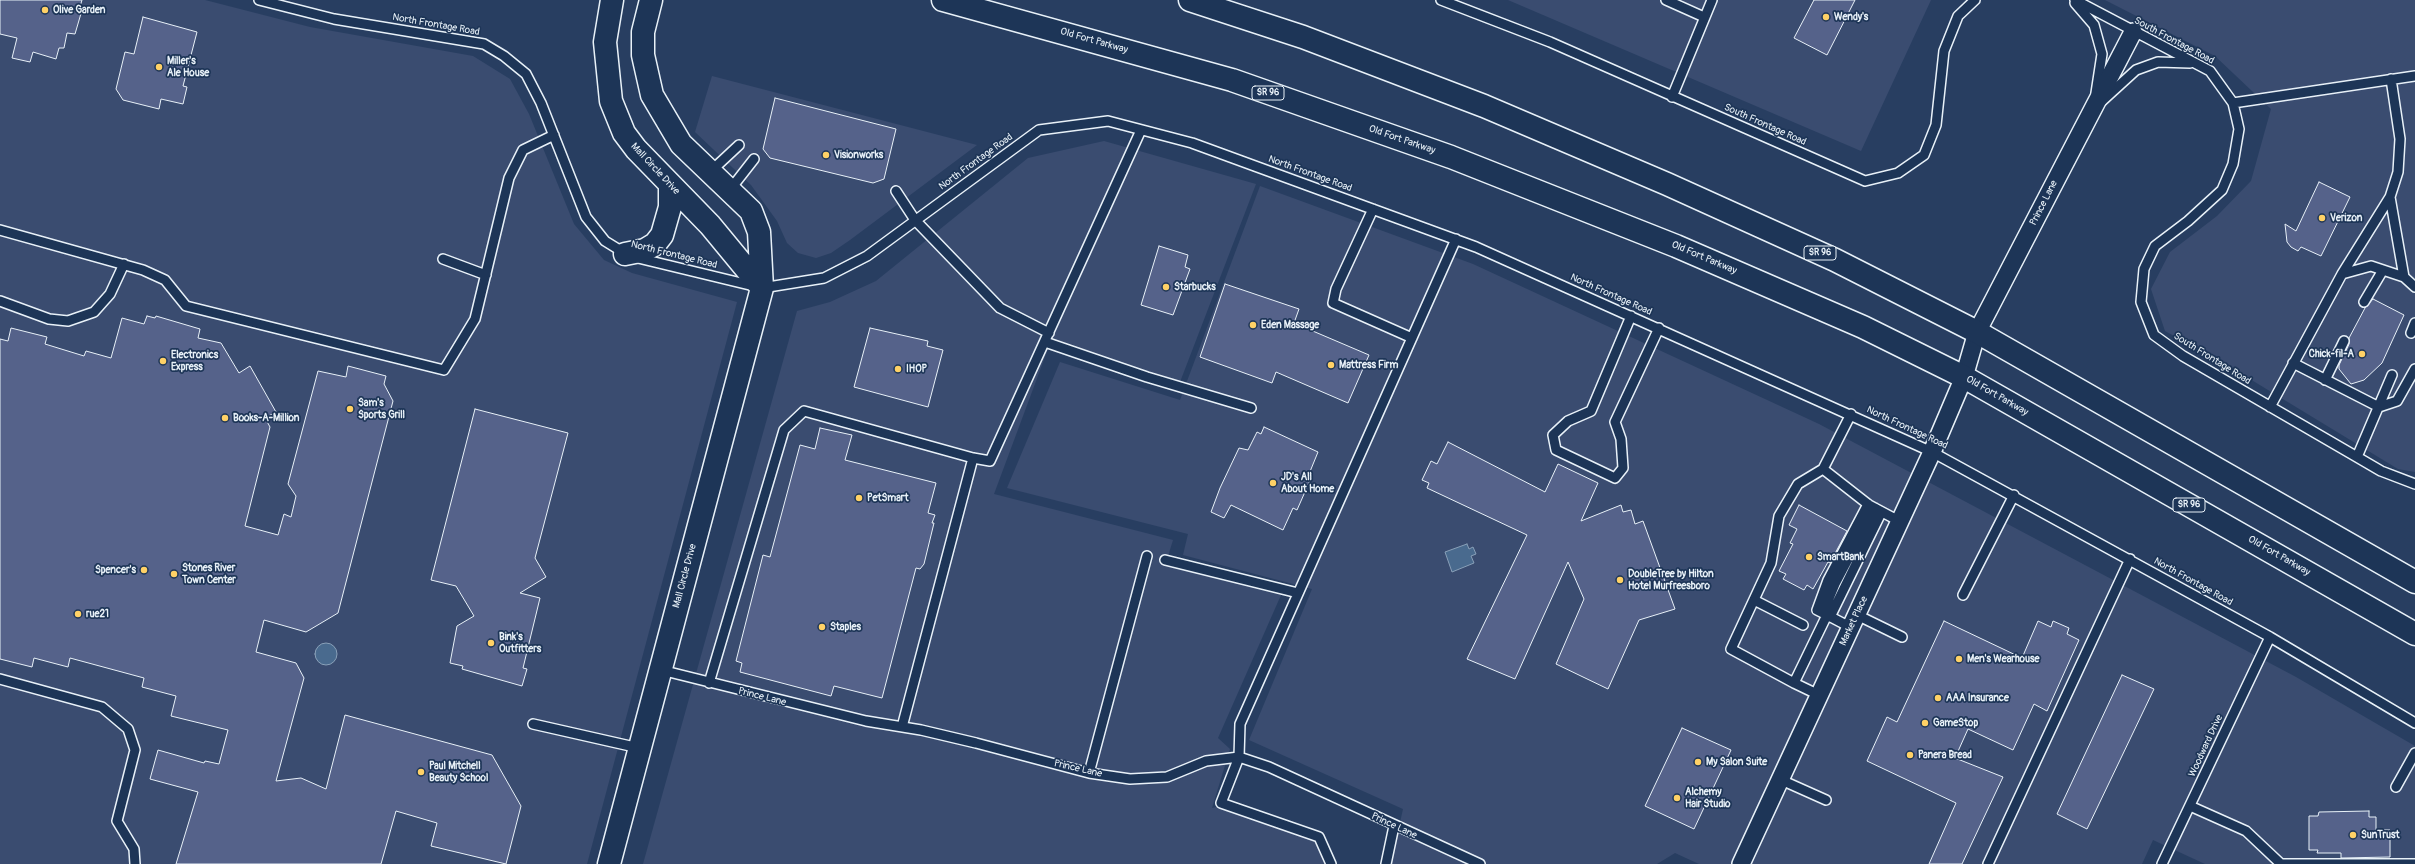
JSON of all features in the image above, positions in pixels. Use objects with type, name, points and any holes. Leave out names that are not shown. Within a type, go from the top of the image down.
[{"type":"main road","name":"Mall Circle Drive","points":[[612,0],[605,42],[612,101],[628,138],[670,186],[710,225],[762,288]]},
{"type":"main road","name":"Mall Circle Drive","points":[[609,864],[762,288],[756,221],[751,211],[681,144],[652,95],[643,55],[643,32],[651,0]]},
{"type":"main road","name":"Old Fort Parkway","points":[[943,0],[1232,80],[1450,157],[1676,246],[1863,327],[1964,377],[2415,634]]},
{"type":"main road","name":"SR 96","points":[[1190,0],[1303,38],[1484,106],[1667,184],[1835,260],[1977,332],[2415,582]]},
{"type":"main road","points":[[625,254],[645,250],[655,244],[662,235],[670,207],[670,186]]},
{"type":"street","name":"Prince Lane","points":[[1964,377],[1977,332],[2133,32]]},
{"type":"street","name":"Market Place","points":[[1741,864],[1901,522],[1964,377]]},
{"type":"lane","name":"North Frontage Road","points":[[259,0],[334,19],[484,44],[504,56],[526,74],[554,135],[586,217],[605,241],[625,254],[762,288],[824,278],[867,256],[1039,130],[1108,122],[1201,146],[1456,239],[1852,414],[1932,452],[2014,495],[2270,637],[2415,723]]},
{"type":"lane","name":"South Frontage Road","points":[[1441,0],[1550,42],[1672,98],[1865,181],[1898,173],[1924,155],[1936,125],[1944,51],[1958,16],[1975,0]]},
{"type":"lane","points":[[1666,0],[1704,17]]},
{"type":"lane","points":[[1672,98],[1712,0]]},
{"type":"lane","points":[[2074,0],[2094,25],[2102,54],[2093,108]]},
{"type":"lane","name":"South Frontage Road","points":[[2074,0],[2210,71],[2233,103],[2239,129],[2233,164],[2222,190],[2188,221],[2155,246],[2144,270],[2141,302],[2154,335],[2182,356],[2381,471],[2415,484]]},
{"type":"lane","points":[[2093,108],[2136,70],[2158,62],[2194,63]]},
{"type":"lane","points":[[2233,103],[2415,76]]},
{"type":"lane","points":[[2270,407],[2342,274],[2390,196],[2398,172],[2400,139],[2391,79]]},
{"type":"lane","points":[[709,683],[784,430],[804,411],[973,458],[990,461],[1141,130]]},
{"type":"lane","points":[[0,230],[124,264],[165,280],[186,306],[444,370],[475,319],[509,178],[523,150],[554,135]]},
{"type":"lane","points":[[709,172],[739,145]]},
{"type":"lane","points":[[729,190],[754,159]]},
{"type":"lane","points":[[896,191],[915,220],[1000,308],[1049,333]]},
{"type":"lane","points":[[2390,196],[2404,277]]},
{"type":"lane","points":[[1373,209],[1336,289],[1333,303],[1412,338]]},
{"type":"lane","points":[[1331,864],[1319,837],[1221,803],[1239,756],[1240,724],[1456,239]]},
{"type":"lane","points":[[442,260],[486,275]]},
{"type":"lane","points":[[0,301],[49,319],[68,321],[94,312],[110,294],[124,264]]},
{"type":"lane","points":[[2342,274],[2371,266],[2404,277],[2415,288]]},
{"type":"lane","points":[[2364,302],[2383,270]]},
{"type":"lane","points":[[1631,316],[1591,411],[1568,421],[1553,435],[1556,450],[1615,478],[1623,468],[1621,439],[1615,422],[1659,328]]},
{"type":"lane","points":[[2411,333],[2415,323]]},
{"type":"lane","points":[[1044,342],[1147,377],[1251,408]]},
{"type":"lane","points":[[2325,380],[2344,342]]},
{"type":"lane","points":[[2293,363],[2379,407],[2397,401],[2415,368]]},
{"type":"lane","points":[[2357,457],[2392,375]]},
{"type":"lane","points":[[1819,695],[1731,649],[1771,563],[1779,516],[1798,484],[1823,469],[1852,414]]},
{"type":"lane","points":[[902,727],[973,458]]},
{"type":"lane","points":[[1823,469],[1875,508],[1901,522]]},
{"type":"lane","points":[[1963,595],[2014,495]]},
{"type":"lane","points":[[1794,683],[1875,508]]},
{"type":"lane","points":[[1875,508],[1828,580],[1817,610],[1826,615],[1854,621],[1902,637]]},
{"type":"lane","points":[[1089,773],[1147,556]]},
{"type":"lane","points":[[1988,864],[2130,559]]},
{"type":"lane","points":[[1165,560],[1298,593]]},
{"type":"lane","points":[[1754,600],[1803,625]]},
{"type":"lane","name":"Woodward Drive","points":[[2165,863],[2190,806],[2270,637]]},
{"type":"lane","name":"Prince Lane","points":[[660,669],[709,683],[866,721],[902,727],[1089,773],[1130,779],[1167,777],[1206,761],[1239,756],[1269,767],[1394,826],[1480,864]]},
{"type":"lane","points":[[0,679],[102,707],[128,728],[135,750],[117,821],[134,850],[135,864]]},
{"type":"lane","points":[[533,724],[639,748]]},
{"type":"lane","points":[[2396,787],[2415,753]]},
{"type":"lane","points":[[1780,779],[1826,800]]},
{"type":"lane","points":[[2190,806],[2246,831],[2281,864],[2415,864]]},
{"type":"lane","points":[[1386,864],[1394,826]]},
{"type":"shaded area","points":[[0,0],[205,0],[310,27],[473,56],[510,79],[529,114],[574,224],[604,260],[632,273],[737,302],[587,864],[0,864]]},
{"type":"shaded area","points":[[1508,0],[1931,0],[1861,151]]},
{"type":"shaded area","points":[[2105,0],[2415,0],[2415,472],[2398,469],[2222,362],[2165,331],[2151,289],[2170,252],[2217,216],[2251,181],[2271,109],[2215,56]]},
{"type":"shaded area","points":[[712,76],[977,145],[850,240],[831,253],[816,258],[798,253],[787,243],[777,221],[751,185],[695,132]]},
{"type":"shaded area","points":[[1104,141],[1256,184],[1180,382],[1052,338],[994,494],[1173,540],[1165,566],[1281,595],[1218,738],[1230,749],[1212,808],[1222,806],[1317,840],[1325,864],[643,864],[797,311],[830,302],[876,281],[1028,158]]},
{"type":"shaded area","points":[[1260,186],[1473,264],[1819,424],[2296,677],[2415,746],[2415,864],[2205,864],[2153,840],[2142,864],[1699,864],[1675,853],[1657,864],[1391,864],[1403,809],[1249,740],[1312,589],[1183,555],[1188,534],[1007,488],[1060,362],[1180,400]]},
{"type":"shaded area","points":[[1467,544],[1469,549],[1473,547],[1476,554],[1471,556],[1474,563],[1452,572],[1445,552]]},
{"type":"shaded area","points":[[326,643],[334,646],[337,654],[334,662],[326,665],[318,662],[315,654],[318,646]]},
{"type":"building","points":[[0,0],[82,0],[79,10],[82,10],[75,34],[67,33],[64,48],[59,48],[56,59],[33,52],[30,62],[12,58],[17,38],[0,34]]},
{"type":"building","points":[[1814,0],[1855,0],[1827,55],[1794,38]]},
{"type":"building","points":[[143,17],[197,32],[183,86],[187,87],[183,104],[161,99],[159,109],[123,100],[116,89],[125,52],[134,54]]},
{"type":"building","points":[[775,98],[896,129],[884,179],[873,183],[770,158],[763,149]]},
{"type":"building","points":[[2319,182],[2350,197],[2321,256],[2301,247],[2298,251],[2291,247],[2287,242],[2285,224],[2296,231]]},
{"type":"building","points":[[1159,246],[1188,255],[1185,267],[1190,269],[1173,315],[1141,305]]},
{"type":"building","points":[[1225,284],[1299,309],[1294,323],[1369,355],[1348,403],[1276,372],[1272,383],[1200,357]]},
{"type":"building","points":[[2373,299],[2404,315],[2382,363],[2364,380],[2351,384],[2339,369],[2339,365],[2349,344],[2349,338],[2365,308]]},
{"type":"building","name":"Stones River Town Center","points":[[147,316],[155,318],[156,316],[200,329],[198,338],[221,343],[239,373],[250,366],[276,412],[265,418],[270,427],[245,526],[278,535],[284,514],[291,517],[296,496],[288,484],[318,371],[346,377],[348,366],[386,376],[384,384],[393,401],[338,613],[306,632],[264,620],[256,652],[296,663],[304,678],[276,781],[301,778],[326,789],[345,715],[492,755],[521,806],[506,864],[431,846],[437,823],[396,811],[381,864],[176,864],[198,792],[150,779],[158,750],[204,763],[205,761],[219,764],[228,730],[171,716],[176,696],[142,687],[144,678],[70,658],[68,667],[34,658],[32,667],[0,659],[0,339],[8,341],[11,328],[47,337],[45,344],[84,356],[86,351],[111,358],[122,318],[144,324]]},
{"type":"building","name":"IHOP","points":[[870,328],[928,341],[927,346],[943,350],[928,407],[854,387]]},
{"type":"building","points":[[475,409],[568,433],[535,558],[546,577],[520,593],[540,598],[523,668],[527,669],[522,686],[462,669],[463,666],[450,663],[457,626],[474,616],[456,586],[431,580]]},
{"type":"building","points":[[1264,427],[1318,452],[1309,474],[1312,476],[1297,510],[1293,508],[1283,530],[1231,505],[1224,518],[1211,512],[1220,488],[1239,448],[1248,450],[1257,432],[1261,434]]},
{"type":"building","points":[[820,428],[852,435],[845,460],[936,483],[928,513],[935,515],[932,523],[934,523],[924,564],[920,569],[916,568],[882,698],[834,686],[831,696],[740,672],[742,663],[736,661],[763,555],[770,557],[800,445],[815,449]]},
{"type":"building","name":"DoubleTree by Hilton Hotel Murfreesboro","points":[[1448,442],[1545,492],[1558,464],[1598,483],[1581,521],[1621,505],[1623,512],[1631,510],[1635,524],[1643,521],[1675,609],[1639,620],[1608,689],[1556,664],[1584,599],[1568,562],[1515,679],[1467,659],[1527,535],[1427,488],[1429,483],[1422,480],[1431,461],[1437,464]]},
{"type":"building","points":[[1799,505],[1847,531],[1830,563],[1828,562],[1813,589],[1807,585],[1804,590],[1783,579],[1786,574],[1779,571],[1793,544],[1790,543],[1797,529],[1789,525]]},
{"type":"building","points":[[1944,621],[2022,658],[2038,621],[2051,627],[2053,621],[2069,628],[2067,634],[2079,640],[2047,711],[2034,704],[2013,750],[1968,729],[1955,758],[2003,777],[1962,864],[1929,864],[1956,803],[1867,761],[1887,717],[1897,722]]},
{"type":"building","points":[[2122,675],[2154,689],[2087,829],[2057,814]]},
{"type":"building","points":[[1682,728],[1731,750],[1694,829],[1645,806]]},
{"type":"building","points":[[2369,811],[2369,817],[2376,817],[2376,830],[2390,830],[2390,857],[2341,858],[2341,853],[2317,853],[2318,850],[2309,850],[2309,816],[2318,816],[2319,812]]},
{"type":"place","name":"Olive Garden","points":[[45,10]]},
{"type":"place","name":"Wendy's","points":[[1826,17]]},
{"type":"place","name":"Miller's Ale House","points":[[159,67]]},
{"type":"place","name":"Visionworks","points":[[826,155]]},
{"type":"place","name":"Verizon","points":[[2322,218]]},
{"type":"place","name":"Starbucks","points":[[1166,287]]},
{"type":"place","name":"Eden Massage","points":[[1253,325]]},
{"type":"place","name":"Chick-fil-A","points":[[2362,354]]},
{"type":"place","name":"Electronics Express","points":[[163,361]]},
{"type":"place","name":"Mattress Firm","points":[[1331,365]]},
{"type":"place","name":"IHOP","points":[[898,369]]},
{"type":"place","name":"Sam's Sports Grill","points":[[350,409]]},
{"type":"place","name":"Books-A-Million","points":[[225,418]]},
{"type":"place","name":"JD's All About Home","points":[[1273,483]]},
{"type":"place","name":"PetSmart","points":[[859,498]]},
{"type":"place","name":"SmartBank","points":[[1809,557]]},
{"type":"place","name":"Spencer's","points":[[144,570]]},
{"type":"place","name":"Stones River Town Center","points":[[174,574]]},
{"type":"place","name":"DoubleTree by Hilton Hotel Murfreesboro","points":[[1620,580]]},
{"type":"place","name":"rue21","points":[[78,614]]},
{"type":"place","name":"Staples","points":[[822,627]]},
{"type":"place","name":"Bink's Outfitters","points":[[491,643]]},
{"type":"place","name":"Men's Wearhouse","points":[[1959,659]]},
{"type":"place","name":"AAA Insurance","points":[[1938,698]]},
{"type":"place","name":"GameStop","points":[[1925,723]]},
{"type":"place","name":"Panera Bread","points":[[1910,755]]},
{"type":"place","name":"My Salon Suite","points":[[1698,762]]},
{"type":"place","name":"Paul Mitchell Beauty School","points":[[421,772]]},
{"type":"place","name":"Alchemy Hair Studio","points":[[1677,798]]},
{"type":"place","name":"SunTrust","points":[[2353,835]]}]
